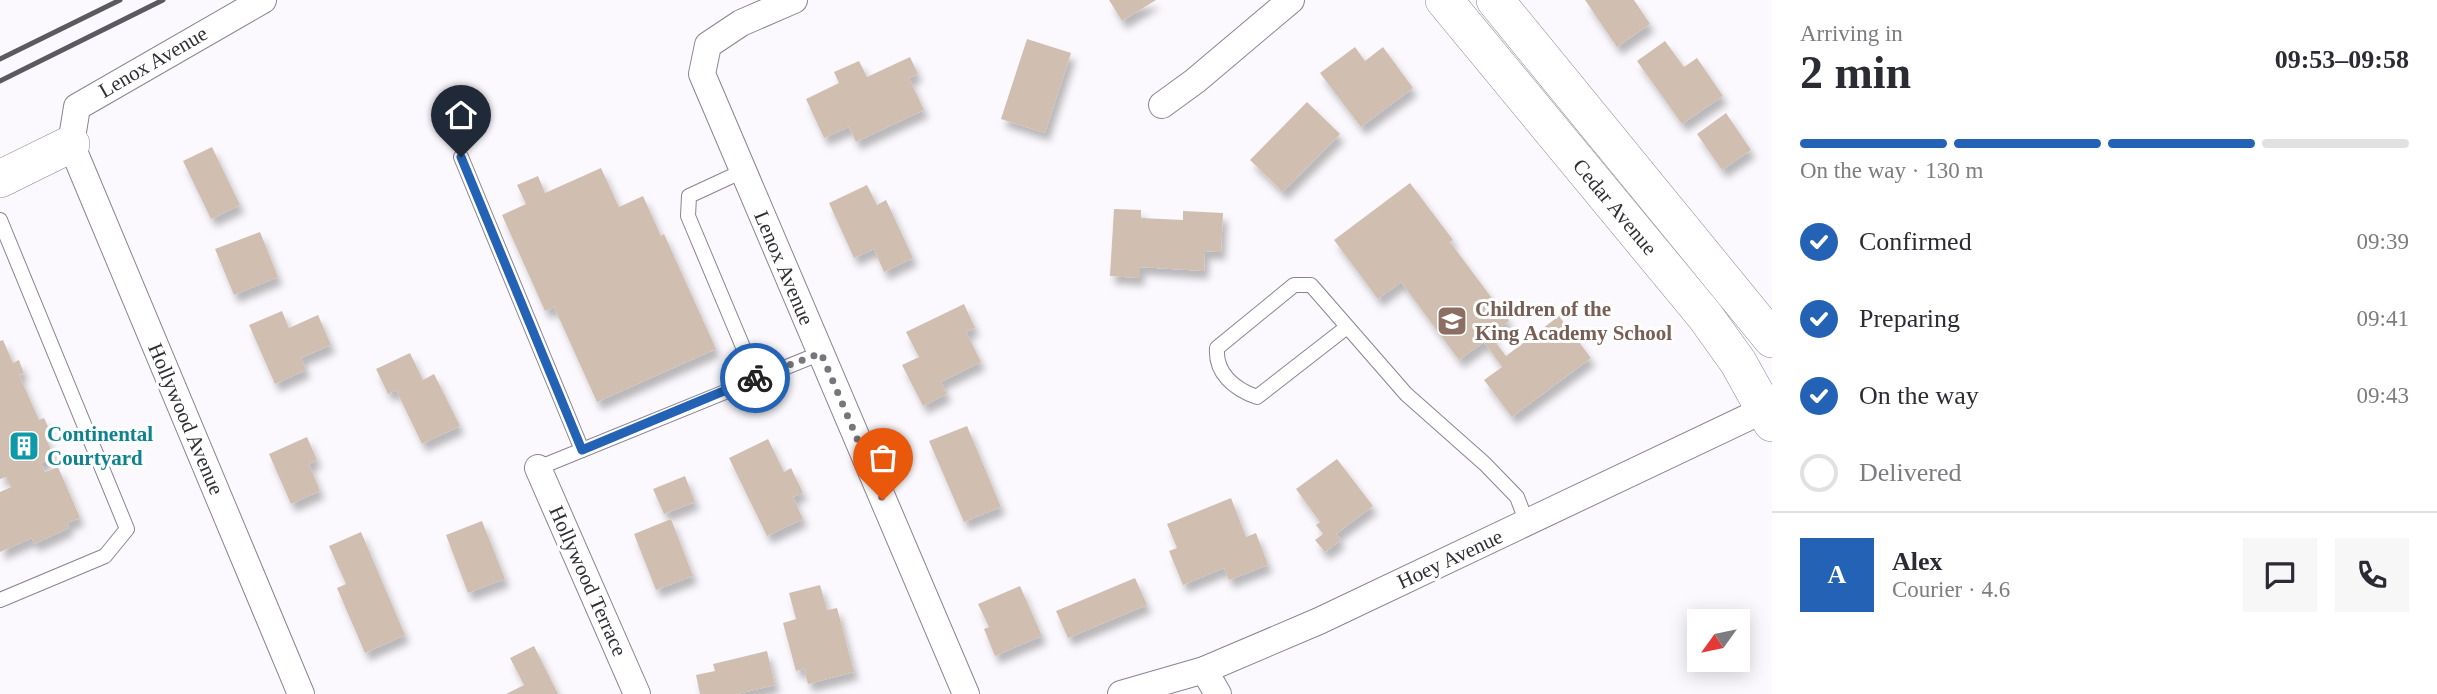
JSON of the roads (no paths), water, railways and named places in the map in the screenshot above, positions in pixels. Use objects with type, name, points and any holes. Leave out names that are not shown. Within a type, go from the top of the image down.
[{"type":"main road","name":"Cedar Avenue","points":[[1444,0],[1705,316],[1770,413]]},
{"type":"main road","name":"Cedar Avenue","points":[[1495,0],[1772,339]]},
{"type":"main road","points":[[0,179],[71,144]]},
{"type":"street","name":"Lenox Avenue","points":[[71,144],[77,107],[263,0]]},
{"type":"street","name":"Lenox Avenue","points":[[794,0],[741,23],[708,45],[702,74],[967,694]]},
{"type":"street","points":[[1162,106],[1291,0]]},
{"type":"street","name":"Hollywood Avenue","points":[[71,144],[301,694]]},
{"type":"street","name":"Hoey Avenue","points":[[1121,694],[1204,670],[1319,621],[1770,413]]},
{"type":"street","name":"Hollywood Terrace","points":[[538,468],[637,694]]},
{"type":"street","points":[[1204,670],[1218,694]]},
{"type":"lane","points":[[461,157],[582,450]]},
{"type":"lane","points":[[743,171],[689,196],[688,216],[756,378]]},
{"type":"lane","points":[[0,220],[127,529],[105,556],[0,600]]},
{"type":"lane","points":[[1347,327],[1257,397],[1234,388],[1216,359],[1217,348],[1294,285],[1311,285],[1406,394],[1485,464],[1517,497],[1527,523]]},
{"type":"lane","points":[[538,468],[821,353]]},
{"type":"railway","points":[[0,59],[120,0]]},
{"type":"railway","points":[[0,81],[163,0]]},
{"type":"place","name":"Children of the King Academy School","points":[[1452,321]]},
{"type":"place","name":"Continental Courtyard","points":[[24,446]]}]
